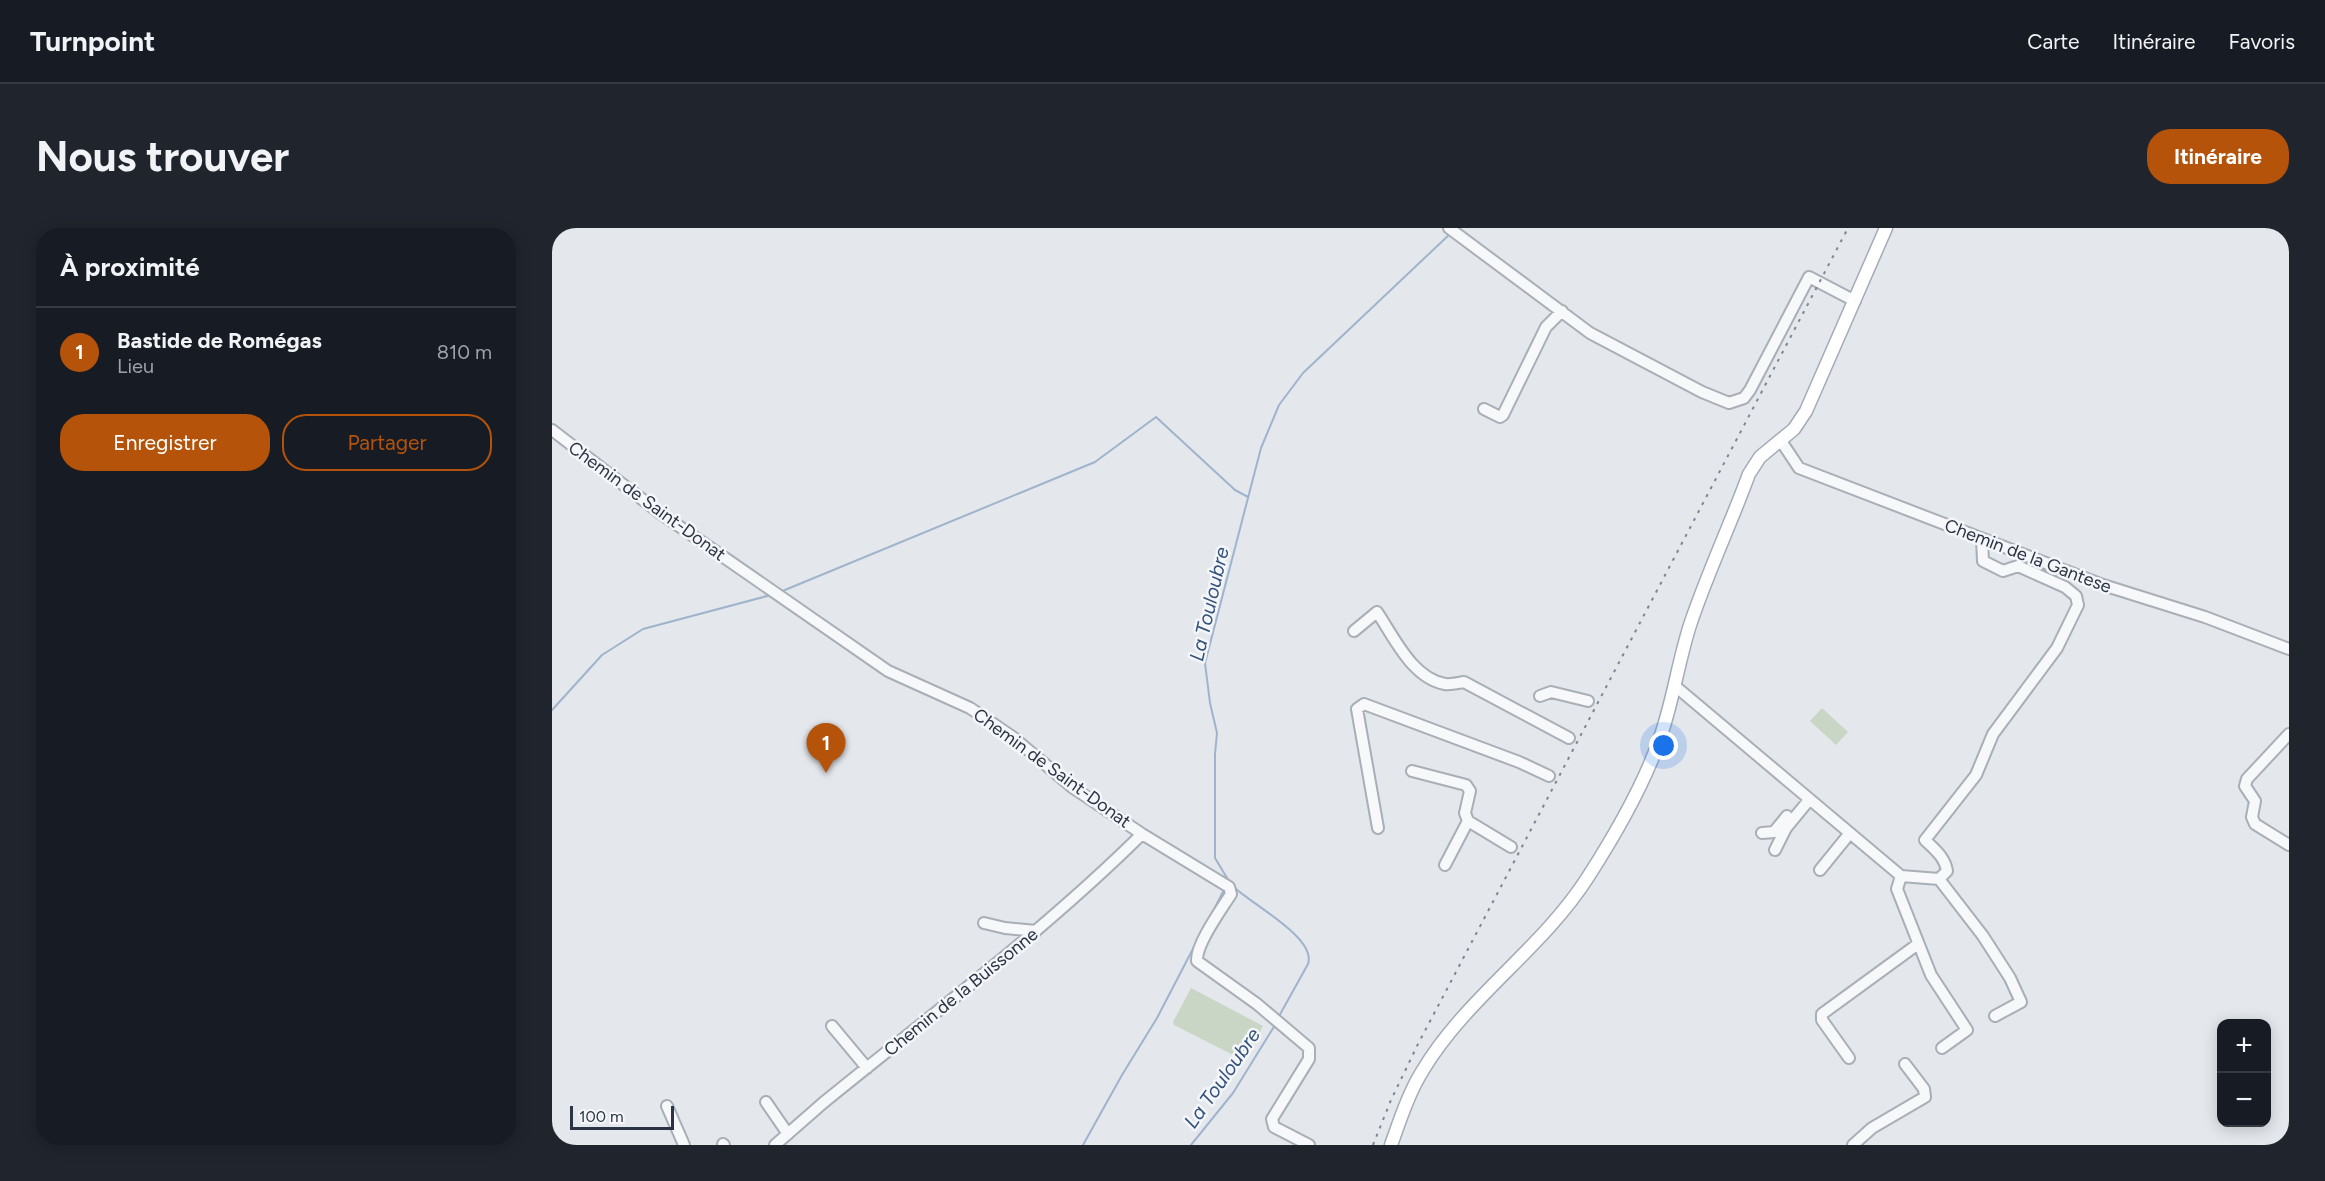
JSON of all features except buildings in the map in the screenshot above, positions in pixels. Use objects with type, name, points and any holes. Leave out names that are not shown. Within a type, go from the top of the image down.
[{"type":"main road","points":[[1391,1145],[1415,1084],[1438,1048],[1470,1009],[1557,918],[1593,870],[1607,846],[1656,750],[1692,621],[1749,474],[1760,457],[1794,429],[1806,411],[1886,228]]},
{"type":"street","points":[[1453,230],[1590,333],[1702,392],[1729,403],[1744,398],[1750,390],[1809,277],[1855,301]]},
{"type":"street","points":[[1484,409],[1500,417],[1503,415],[1546,327],[1562,311]]},
{"type":"street","name":"Chemin de Saint-Donat","points":[[552,430],[660,513],[888,671],[970,708],[1014,738],[1072,787],[1142,834],[1229,887],[1231,894],[1202,941],[1197,953],[1197,961],[1257,1004],[1309,1048],[1309,1059],[1272,1119],[1274,1127],[1309,1145]]},
{"type":"street","name":"Chemin de la Gantese","points":[[1781,441],[1799,468],[2103,585],[2205,617],[2289,649]]},
{"type":"street","points":[[1939,879],[1947,871],[1947,866],[1925,840],[1976,776],[1993,734],[2057,648],[2078,606],[2076,596],[2065,587],[2018,566],[2003,571],[1983,561],[1982,539]]},
{"type":"street","points":[[1354,630],[1377,612],[1407,657],[1423,674],[1446,685],[1464,682],[1569,738]]},
{"type":"street","points":[[1675,686],[1900,876],[1939,879],[1983,936],[2010,978],[2021,1002],[1995,1016]]},
{"type":"street","points":[[1540,696],[1551,692],[1588,701]]},
{"type":"street","points":[[1378,828],[1357,709],[1364,704],[1519,762],[1549,776]]},
{"type":"street","points":[[2289,734],[2247,778],[2245,786],[2255,801],[2252,818],[2255,824],[2289,845]]},
{"type":"street","points":[[1412,771],[1466,785],[1470,791],[1465,813],[1468,821],[1511,847]]},
{"type":"street","points":[[1762,833],[1774,832],[1807,797]]},
{"type":"street","points":[[1775,850],[1786,828],[1807,797]]},
{"type":"street","points":[[1445,865],[1468,821]]},
{"type":"street","points":[[1820,870],[1850,833]]},
{"type":"street","name":"Chemin de la Buissonne","points":[[775,1145],[867,1068],[982,977],[1100,876],[1142,834]]},
{"type":"street","points":[[1900,876],[1898,889],[1931,975],[1967,1030],[1942,1048]]},
{"type":"street","points":[[984,923],[1036,931]]},
{"type":"street","points":[[1849,1058],[1822,1020],[1822,1014],[1918,944]]},
{"type":"street","points":[[832,1026],[867,1068]]},
{"type":"street","points":[[1853,1145],[1872,1128],[1925,1097],[1924,1089],[1905,1064]]},
{"type":"street","points":[[766,1102],[788,1134]]},
{"type":"street","points":[[667,1106],[684,1145]]},
{"type":"green space","points":[[1822,708],[1848,732],[1836,745],[1810,721]]},
{"type":"green space","points":[[1191,988],[1263,1026],[1245,1061],[1174,1025],[1173,1022]]},
{"type":"waterway","name":"La Touloubre","points":[[1230,883],[1215,858],[1217,733],[1210,703],[1205,663],[1261,448],[1279,405],[1303,373],[1451,233]]},
{"type":"waterway","points":[[780,592],[1095,462],[1156,417],[1235,490],[1248,497]]},
{"type":"waterway","points":[[552,710],[602,655],[643,629],[771,595]]},
{"type":"waterway","name":"La Touloubre","points":[[1234,887],[1281,922],[1303,943],[1308,954],[1308,964],[1278,1018]]},
{"type":"waterway","points":[[1210,917],[1225,888]]},
{"type":"waterway","points":[[1083,1145],[1157,1018],[1196,943]]},
{"type":"waterway","name":"La Touloubre","points":[[1191,1145],[1233,1093],[1275,1025]]},
{"type":"railway","points":[[1373,1145],[1391,1100],[1418,1044],[1848,228]]},
{"type":"place","name":"Bastide de Romégas","points":[[826,773]]}]
